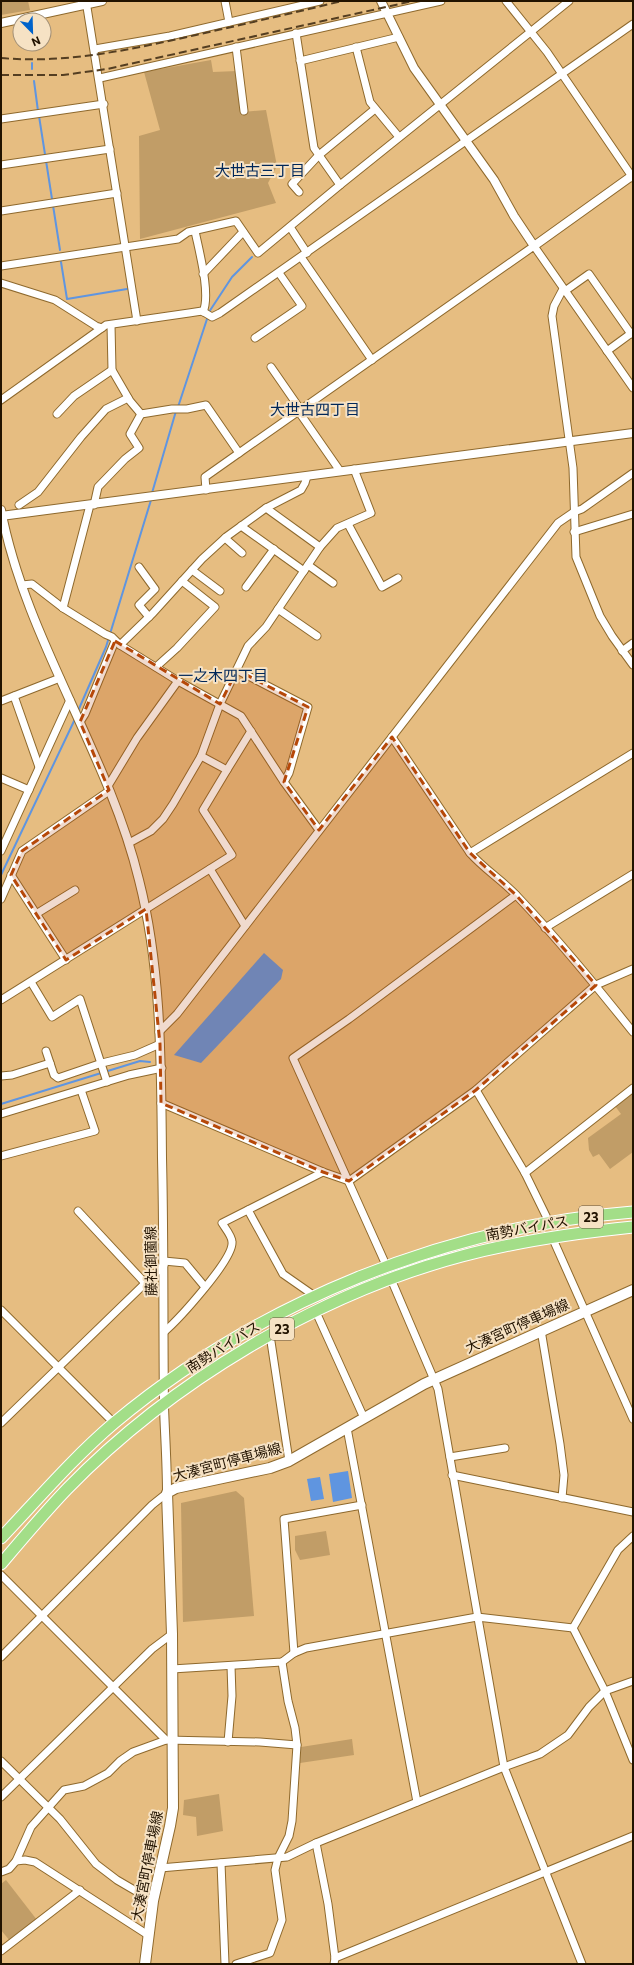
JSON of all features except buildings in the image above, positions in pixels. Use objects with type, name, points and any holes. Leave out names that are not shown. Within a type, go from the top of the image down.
[{"type":"highway","name":"南勢バイパス","points":[[1,1538],[65,1470],[114,1423],[191,1366],[261,1323],[386,1265],[469,1241],[549,1222],[633,1212]]},
{"type":"highway","name":"南勢バイパス","points":[[1,1564],[68,1488],[114,1445],[198,1379],[234,1355],[270,1335],[341,1299],[391,1278],[461,1256],[552,1237],[633,1227]]},
{"type":"main road","name":"大湊宮町停車場線","points":[[145,1964],[152,1901],[173,1808],[168,1741],[172,1669],[172,1634],[167,1493],[176,1488],[270,1468],[289,1461],[434,1379],[633,1290]]},
{"type":"street","points":[[1,22],[86,3],[102,1]]},
{"type":"street","points":[[225,1],[229,22]]},
{"type":"street","points":[[95,50],[170,36],[320,1]]},
{"type":"street","points":[[381,1],[414,68],[439,104],[467,139],[534,246],[633,388]]},
{"type":"street","points":[[100,78],[441,1]]},
{"type":"street","points":[[206,490],[205,477],[632,177],[531,31],[506,1]]},
{"type":"street","points":[[1,266],[178,239],[188,232],[236,221],[258,253],[439,104],[568,1]]},
{"type":"street","points":[[86,3],[100,78],[137,321]]},
{"type":"street","points":[[1,400],[102,328],[111,325],[203,312],[212,317],[279,273],[467,139],[633,24]]},
{"type":"street","points":[[296,33],[314,148],[340,185]]},
{"type":"street","points":[[300,61],[399,37]]},
{"type":"street","points":[[236,47],[244,111]]},
{"type":"street","points":[[356,47],[367,92],[375,109],[399,138]]},
{"type":"street","points":[[1,119],[104,104]]},
{"type":"street","points":[[299,192],[292,184],[319,156],[375,109]]},
{"type":"street","points":[[1,165],[110,149]]},
{"type":"street","points":[[1,211],[117,193]]},
{"type":"street","points":[[290,227],[304,255],[372,360]]},
{"type":"street","points":[[195,231],[206,295],[206,306],[203,312]]},
{"type":"street","points":[[203,274],[244,232]]},
{"type":"street","points":[[255,338],[302,306],[279,273]]},
{"type":"street","points":[[607,351],[632,333],[589,274],[564,290],[554,306],[552,316],[572,468],[576,557],[600,616],[633,665]]},
{"type":"street","points":[[1,283],[55,300],[96,326],[102,328]]},
{"type":"street","points":[[111,325],[112,370],[128,398],[141,414]]},
{"type":"street","points":[[271,367],[298,406],[299,412],[340,471]]},
{"type":"street","points":[[57,414],[74,396],[112,370]]},
{"type":"street","points":[[20,505],[38,492],[81,437],[106,409],[128,398]]},
{"type":"street","points":[[141,414],[206,405],[239,453]]},
{"type":"street","points":[[63,608],[98,487],[124,459],[139,448],[130,434],[141,414]]},
{"type":"street","points":[[1,514],[92,505],[633,433]]},
{"type":"street","points":[[129,843],[151,831],[163,819],[201,756],[220,704],[248,646],[266,627],[320,547],[333,531],[371,513],[354,469]]},
{"type":"street","points":[[159,1032],[177,1014],[558,523],[574,512],[582,509],[633,473]]},
{"type":"street","points":[[79,722],[85,714],[116,641],[149,617],[192,570],[225,538],[266,508],[301,490],[307,476]]},
{"type":"street","points":[[266,508],[320,547]]},
{"type":"street","name":"藤社御薗線","points":[[1,514],[22,585],[60,678],[120,815],[129,843],[146,910],[153,965],[162,1068],[164,1419],[167,1493]]},
{"type":"street","points":[[574,532],[633,514]]},
{"type":"street","points":[[348,524],[382,587],[398,578]]},
{"type":"street","points":[[241,526],[304,571]]},
{"type":"street","points":[[225,538],[242,553]]},
{"type":"street","points":[[246,587],[274,549]]},
{"type":"street","points":[[308,565],[333,583]]},
{"type":"street","points":[[139,567],[155,589],[139,605],[149,617]]},
{"type":"street","points":[[192,570],[220,590]]},
{"type":"street","points":[[156,667],[174,651],[215,607],[182,581]]},
{"type":"street","points":[[22,585],[32,584],[63,608],[178,681],[241,716],[284,782],[319,830]]},
{"type":"street","points":[[278,609],[317,636]]},
{"type":"street","points":[[622,650],[633,642]]},
{"type":"street","points":[[237,670],[308,707],[289,773],[284,782]]},
{"type":"street","points":[[1,701],[60,678]]},
{"type":"street","points":[[1,899],[22,851],[108,788],[137,738],[178,681]]},
{"type":"street","points":[[14,696],[39,767]]},
{"type":"street","points":[[1,851],[39,767],[72,704]]},
{"type":"street","points":[[1,1000],[232,855],[203,810],[251,731]]},
{"type":"street","points":[[392,737],[470,853],[481,866],[516,895],[596,986],[633,1032]]},
{"type":"street","points":[[470,853],[633,753]]},
{"type":"street","points":[[201,756],[227,770]]},
{"type":"street","points":[[1,778],[29,790]]},
{"type":"street","points":[[210,869],[245,926]]},
{"type":"street","points":[[545,928],[633,874]]},
{"type":"street","points":[[11,875],[66,960]]},
{"type":"street","points":[[36,914],[75,890]]},
{"type":"street","points":[[386,1265],[293,1058],[350,1019],[516,895]]},
{"type":"street","points":[[349,1181],[476,1090],[596,986],[633,969]]},
{"type":"street","points":[[31,982],[52,1017],[80,999],[107,1081]]},
{"type":"street","points":[[46,1051],[54,1076],[58,1078],[119,1060],[160,1044]]},
{"type":"street","points":[[1,1076],[12,1075],[50,1063]]},
{"type":"street","points":[[1,1114],[107,1081],[162,1068]]},
{"type":"street","points":[[525,1173],[633,1088]]},
{"type":"street","points":[[1,1156],[95,1131],[82,1090]]},
{"type":"street","points":[[476,1090],[525,1173],[549,1222]]},
{"type":"street","points":[[161,1103],[323,1172],[349,1181]]},
{"type":"street","points":[[164,1332],[182,1316],[221,1267],[232,1246],[232,1241],[222,1223],[323,1172]]},
{"type":"street","points":[[248,1210],[283,1274],[316,1297]]},
{"type":"street","points":[[78,1211],[146,1283]]},
{"type":"street","points":[[552,1237],[633,1419]]},
{"type":"street","points":[[1,1424],[59,1369],[146,1283],[164,1263],[185,1263],[205,1287]]},
{"type":"street","points":[[391,1278],[434,1379],[450,1457],[504,1767],[582,1964]]},
{"type":"street","points":[[1,1310],[114,1423]]},
{"type":"street","points":[[316,1312],[364,1418]]},
{"type":"street","points":[[541,1330],[564,1475],[562,1498]]},
{"type":"street","points":[[270,1335],[289,1461]]},
{"type":"street","points":[[347,1428],[417,1802]]},
{"type":"street","points":[[450,1457],[505,1448]]},
{"type":"street","points":[[452,1475],[633,1512]]},
{"type":"street","points":[[1,1657],[42,1618],[152,1505],[167,1493]]},
{"type":"street","points":[[294,1653],[284,1519],[362,1505]]},
{"type":"street","points":[[573,1628],[618,1550],[633,1536]]},
{"type":"street","points":[[1,1575],[42,1618],[168,1741]]},
{"type":"street","points":[[172,1669],[282,1662],[294,1653],[306,1648],[477,1617],[573,1628]]},
{"type":"street","points":[[573,1628],[605,1691],[633,1760]]},
{"type":"street","points":[[1,1797],[113,1686],[152,1649],[172,1634]]},
{"type":"street","points":[[236,1964],[270,1953],[282,1920],[275,1870],[278,1858],[289,1836],[292,1821],[297,1745],[282,1662]]},
{"type":"street","points":[[228,1742],[232,1696],[231,1666]]},
{"type":"street","points":[[160,1868],[287,1857],[316,1843],[504,1767],[540,1754],[554,1746],[568,1735],[589,1707],[605,1691],[633,1681]]},
{"type":"street","points":[[1,1872],[9,1869],[16,1861],[30,1827],[64,1790],[84,1786],[108,1773],[120,1761],[133,1752],[168,1741],[297,1745]]},
{"type":"street","points":[[1,1761],[60,1820],[96,1864],[117,1880],[152,1901]]},
{"type":"street","points":[[316,1843],[328,1904],[334,1961],[633,1836]]},
{"type":"street","points":[[16,1861],[25,1860],[35,1862],[148,1935]]},
{"type":"street","points":[[221,1863],[225,1964]]},
{"type":"street","points":[[1,1951],[80,1890]]},
{"type":"street","points":[[245,1961],[252,1964]]},
{"type":"highlighted area","points":[[115,641],[220,704],[237,670],[308,707],[284,782],[319,830],[392,737],[470,853],[516,895],[596,985],[476,1090],[349,1181],[323,1172],[161,1103],[160,1044],[146,909],[66,960],[11,875],[22,851],[109,790],[80,722]]},
{"type":"shaded area","points":[[1,1],[28,1],[30,10],[1,15]]},
{"type":"shaded area","points":[[211,60],[213,72],[237,71],[243,112],[266,110],[277,166],[268,183],[276,203],[140,239],[139,136],[160,130],[144,72]]},
{"type":"shaded area","points":[[633,1091],[633,1152],[610,1169],[599,1154],[593,1157],[589,1150],[588,1138],[621,1114],[615,1106]]},
{"type":"shaded area","points":[[236,1491],[244,1498],[254,1616],[183,1622],[181,1503]]},
{"type":"shaded area","points":[[326,1531],[330,1555],[300,1560],[295,1550],[295,1536]]},
{"type":"shaded area","points":[[352,1739],[354,1755],[300,1763],[301,1747]]},
{"type":"shaded area","points":[[219,1794],[223,1831],[197,1836],[196,1817],[183,1815],[184,1800]]},
{"type":"shaded area","points":[[6,1880],[37,1920],[10,1941],[1,1930],[1,1884]]},
{"type":"water","points":[[264,953],[283,970],[281,979],[201,1063],[174,1055]]},
{"type":"water","points":[[348,1471],[352,1498],[333,1502],[329,1474]]},
{"type":"water","points":[[320,1477],[324,1499],[311,1501],[307,1479]]},
{"type":"waterway","points":[[32,63],[32,69]]},
{"type":"waterway","points":[[34,81],[38,111]]},
{"type":"waterway","points":[[39,116],[60,250]]},
{"type":"waterway","points":[[209,312],[232,277],[252,257]]},
{"type":"waterway","points":[[61,262],[67,299],[127,289]]},
{"type":"waterway","points":[[178,407],[208,316]]},
{"type":"waterway","points":[[152,493],[176,411]]},
{"type":"waterway","points":[[78,711],[106,647],[151,500]]},
{"type":"waterway","points":[[1,875],[75,719]]},
{"type":"waterway","points":[[1,1104],[140,1061],[150,1062]]},
{"type":"railway","points":[[1,58],[50,59],[124,50],[342,1]]},
{"type":"railway","points":[[1,75],[63,75],[107,69],[413,1]]},
{"type":"district","name":"大世古三丁目","points":[[260,171]]},
{"type":"district","name":"大世古四丁目","points":[[315,410]]},
{"type":"district","name":"一之木四丁目","points":[[223,676]]}]
